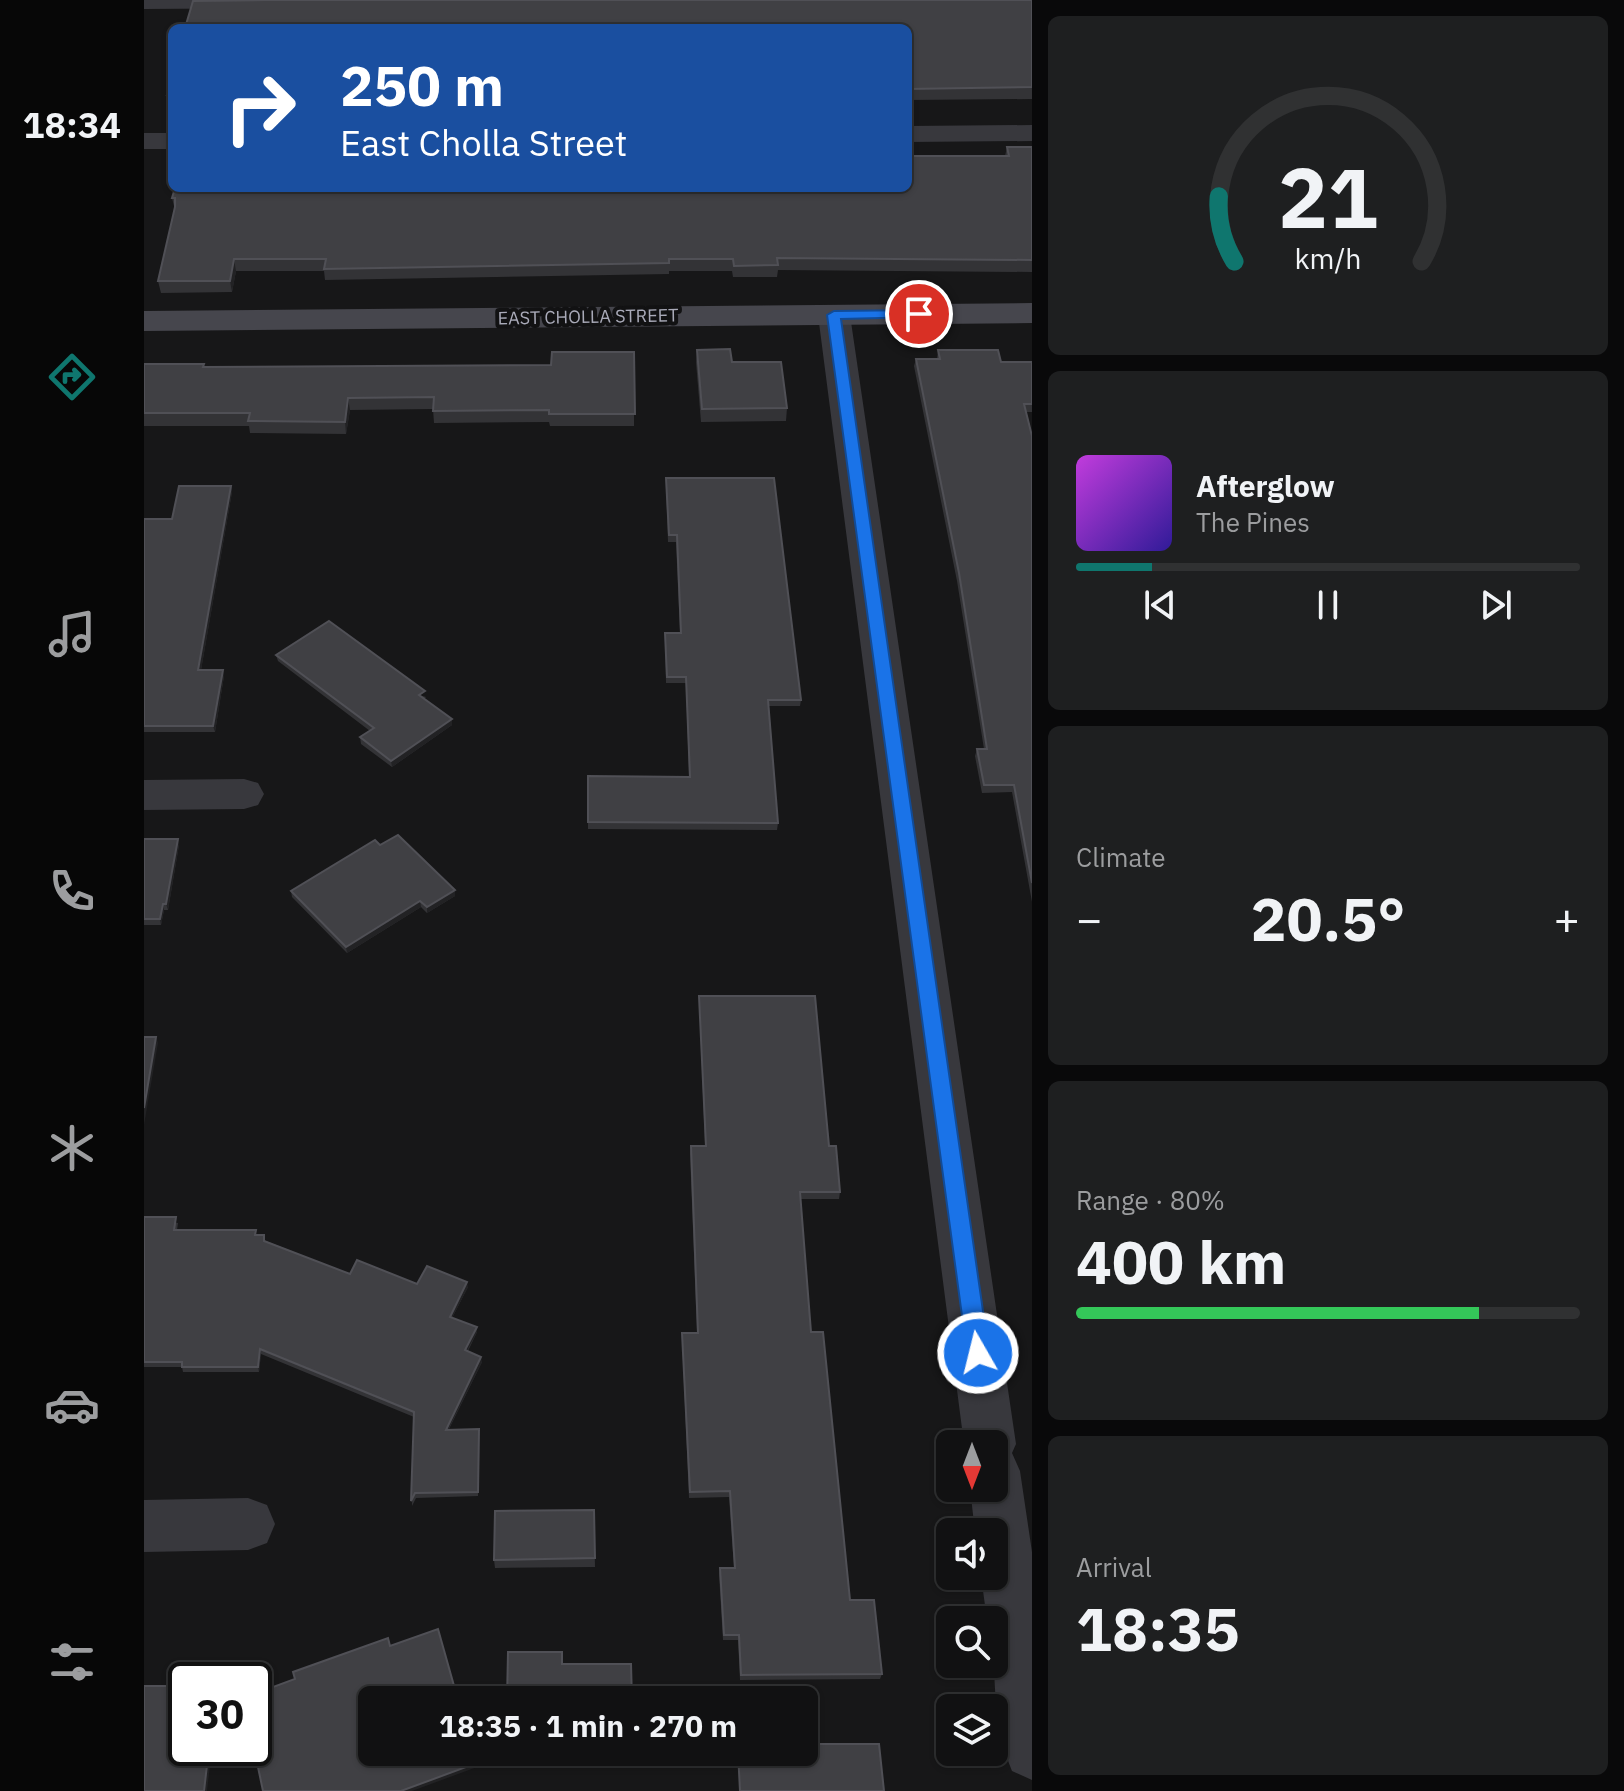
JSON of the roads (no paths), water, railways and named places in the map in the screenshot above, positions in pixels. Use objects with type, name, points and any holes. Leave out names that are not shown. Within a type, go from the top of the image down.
[{"type":"street","points":[[144,1],[275,0]]},
{"type":"street","points":[[912,134],[1032,133]]},
{"type":"street","points":[[144,141],[168,141]]},
{"type":"street","name":"EAST CHOLLA STREET","points":[[144,321],[1032,313]]},
{"type":"street","points":[[834,315],[988,1430]]},
{"type":"street","points":[[144,795],[244,794]]},
{"type":"street","points":[[998,1502],[1032,1751]]},
{"type":"street","points":[[144,1526],[248,1524]]}]
